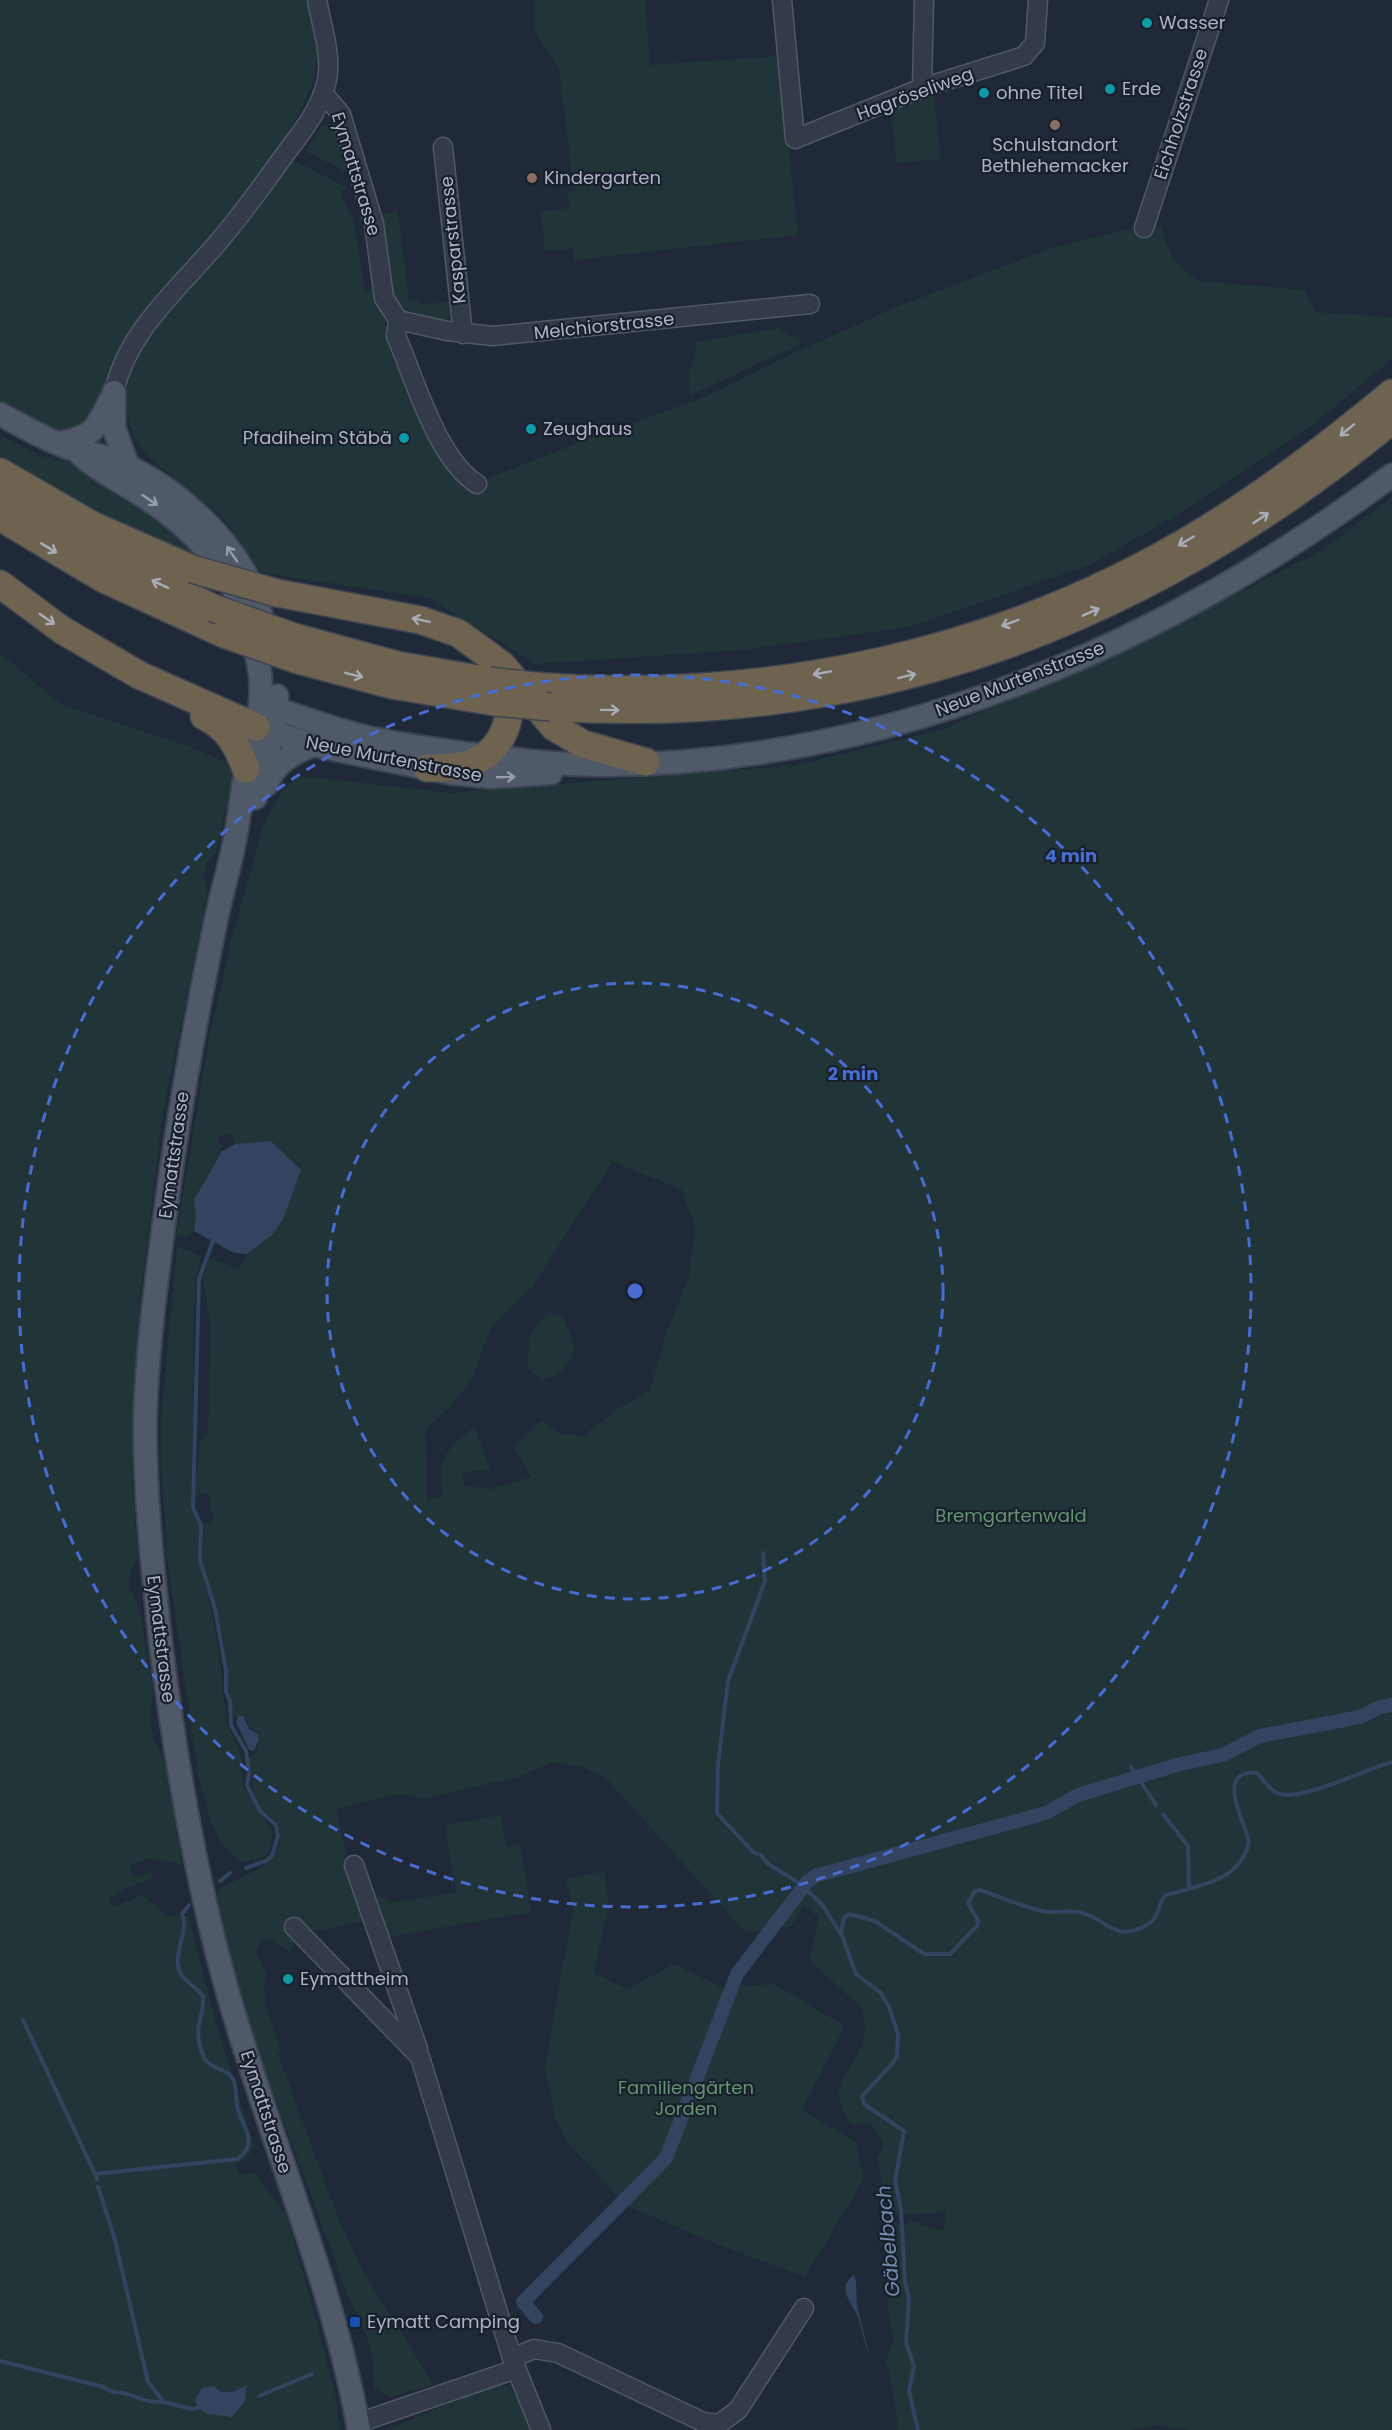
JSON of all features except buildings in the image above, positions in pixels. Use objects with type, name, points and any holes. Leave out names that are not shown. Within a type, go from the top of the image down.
[{"type":"highway","points":[[0,492],[112,561],[296,649],[392,685],[492,691],[534,686],[654,690],[767,682],[867,665],[995,629],[1099,587],[1206,530],[1290,474],[1392,393]]},
{"type":"highway","points":[[492,691],[551,707],[655,710],[769,702],[870,685],[1000,649],[1106,606],[1216,547],[1301,491],[1392,420]]},
{"type":"highway","points":[[0,472],[92,525],[192,568],[277,593],[432,623],[458,633],[474,642],[502,665],[554,727],[583,744],[646,762]]},
{"type":"highway","points":[[0,517],[102,578],[225,634],[296,649]]},
{"type":"highway","points":[[0,584],[62,630],[158,686],[173,700],[224,729],[235,742],[246,769]]},
{"type":"highway","points":[[427,768],[459,766],[484,755],[495,746],[505,730],[509,701],[504,685],[474,642]]},
{"type":"highway","points":[[158,686],[266,718]]},
{"type":"main road","points":[[69,447],[92,432],[114,392]]},
{"type":"main road","points":[[0,414],[69,447],[90,465],[121,473],[125,459],[114,428],[114,392]]},
{"type":"main road","name":"Eymattstrasse","points":[[121,473],[180,522],[210,551],[237,596],[256,654],[266,718],[255,804]]},
{"type":"main road","name":"Neue Murtenstrasse","points":[[266,718],[313,745],[427,768],[491,777],[749,753],[817,743],[917,718],[999,691],[1109,645],[1200,599],[1316,529],[1392,475]]},
{"type":"main road","name":"Eymattstrasse","points":[[266,718],[246,769],[236,837],[216,917],[185,1080],[156,1281],[146,1392],[146,1480],[149,1533],[172,1720],[205,1904],[229,1996],[315,2263],[359,2426]]},
{"type":"main road","name":"Neue Murtenstrasse","points":[[266,718],[319,724],[370,738],[484,755],[606,765]]},
{"type":"main road","name":"Eymattstrasse","points":[[236,837],[263,793],[272,769],[292,754],[313,745]]},
{"type":"street","name":"Eymattstrasse","points":[[114,392],[121,366],[140,333],[249,204],[298,139],[323,93],[328,74],[328,57],[317,0]]},
{"type":"street","name":"Hagröseliweg","points":[[782,0],[795,139],[922,88],[1020,58],[1033,48],[1038,0]]},
{"type":"street","points":[[922,88],[924,0]]},
{"type":"street","name":"Eichholzstrasse","points":[[1144,228],[1220,0]]},
{"type":"street","name":"Eymattstrasse","points":[[323,93],[341,114],[374,224],[384,298],[398,320],[396,336],[441,444],[458,469],[477,484]]},
{"type":"street","name":"Kasparstrasse","points":[[443,147],[463,334]]},
{"type":"street","name":"Melchiorstrasse","points":[[398,320],[463,334],[511,335],[810,304]]},
{"type":"street","points":[[354,1864],[420,2057],[514,2364],[541,2430]]},
{"type":"street","points":[[294,1928],[420,2057]]},
{"type":"street","name":"Eymattstrasse","points":[[359,2426],[514,2364],[534,2349],[558,2352],[703,2422],[719,2424],[738,2410],[804,2308]]},
{"type":"green space","points":[[0,0],[310,0],[317,46],[313,80],[300,112],[277,151],[347,188],[340,194],[353,220],[365,291],[376,290],[388,334],[469,486],[598,435],[601,430],[611,426],[613,430],[702,398],[896,307],[1054,247],[1139,227],[1161,227],[1166,243],[1179,265],[1200,281],[1304,290],[1315,312],[1392,317],[1392,359],[1314,424],[1194,505],[1090,565],[909,627],[743,650],[536,664],[428,598],[263,573],[222,517],[147,456],[132,434],[127,410],[102,399],[99,410],[76,433],[60,431],[0,402]]},
{"type":"green space","points":[[534,0],[645,0],[650,65],[779,56],[798,235],[574,260],[573,248],[545,251],[541,215],[545,211],[569,208],[568,192],[574,191],[559,70],[535,33]]},
{"type":"green space","points":[[933,91],[941,159],[897,163],[890,108]]},
{"type":"green space","points":[[334,122],[351,172],[348,173],[305,151],[321,127]]},
{"type":"green space","points":[[398,212],[409,301],[420,300],[421,305],[454,301],[455,309],[447,320],[410,314],[392,302],[378,214]]},
{"type":"green space","points":[[779,328],[803,343],[691,395],[689,374],[695,356],[696,342]]},
{"type":"green space","points":[[0,435],[44,457],[66,461],[114,486],[153,511],[209,566],[103,515],[25,472],[0,456]]},
{"type":"green space","name":"Bremgartenwald","points":[[1392,497],[1392,2430],[1193,2430],[1154,2425],[1132,2430],[898,2430],[890,2372],[885,2362],[893,2342],[886,2290],[888,2225],[893,2222],[906,2224],[911,2221],[944,2231],[946,2210],[891,2216],[877,2160],[884,2145],[870,2123],[851,2124],[842,2109],[839,2096],[840,2085],[861,2045],[865,2023],[862,2008],[810,1961],[818,1917],[804,1905],[791,1926],[746,1933],[604,1776],[578,1766],[553,1762],[517,1777],[424,1799],[399,1794],[336,1809],[348,1863],[367,1921],[303,1933],[289,1952],[271,1939],[261,1942],[256,1953],[266,1974],[264,1990],[266,2006],[282,2051],[278,2054],[337,2215],[362,2270],[434,2385],[390,2397],[374,2387],[373,2362],[365,2331],[349,2299],[260,2057],[231,1965],[217,1893],[228,1884],[254,1872],[265,1864],[276,1851],[280,1835],[277,1823],[261,1809],[253,1789],[249,1758],[257,1752],[259,1735],[250,1728],[243,1715],[233,1717],[223,1638],[203,1565],[203,1524],[210,1523],[214,1514],[210,1509],[210,1495],[201,1493],[195,1498],[199,1443],[208,1433],[211,1325],[203,1280],[209,1258],[239,1269],[247,1254],[272,1235],[300,1169],[271,1141],[235,1144],[231,1134],[218,1137],[222,1151],[206,1176],[194,1211],[196,1216],[194,1231],[187,1236],[176,1237],[209,1038],[233,934],[263,827],[284,787],[301,776],[450,793],[796,765],[941,730],[1129,649],[1323,550]],"holes":[[[613,1162],[681,1189],[695,1226],[689,1277],[665,1337],[650,1391],[619,1408],[583,1436],[560,1434],[541,1420],[513,1448],[531,1477],[492,1489],[465,1486],[462,1472],[491,1470],[474,1427],[450,1449],[442,1464],[441,1484],[444,1496],[427,1500],[426,1429],[450,1407],[472,1380],[490,1329],[532,1287]]]},
{"type":"green space","points":[[0,653],[62,705],[185,745],[227,762],[233,774],[217,850],[206,865],[203,876],[208,891],[162,1119],[140,1301],[132,1426],[132,1482],[138,1558],[131,1572],[129,1586],[139,1607],[153,1693],[150,1717],[152,1735],[164,1760],[182,1864],[148,1858],[131,1865],[132,1877],[152,1873],[154,1878],[133,1885],[108,1899],[113,1907],[143,1895],[168,1916],[188,1916],[213,2012],[254,2147],[247,2158],[235,2164],[239,2174],[255,2173],[286,2215],[336,2398],[340,2430],[0,2430]],"holes":[[[246,2385],[245,2401],[227,2417],[200,2410],[219,2391],[232,2392]]]},
{"type":"green space","points":[[177,1246],[201,1256],[195,1283],[192,1506],[199,1524],[198,1556],[215,1625],[227,1724],[242,1757],[243,1786],[273,1833],[266,1856],[241,1862],[221,1842],[210,1820],[198,1773],[167,1557],[161,1454],[162,1410]]},
{"type":"green space","points":[[549,1313],[563,1317],[574,1349],[573,1355],[562,1370],[552,1377],[541,1380],[528,1368],[529,1344],[536,1326]]},
{"type":"green space","points":[[501,1815],[506,1846],[520,1843],[531,1912],[383,1938],[367,1893],[380,1895],[389,1903],[456,1892],[445,1825]]},
{"type":"green space","name":"Familiengärten Jorden","points":[[604,1871],[609,1903],[594,1973],[627,1989],[674,1964],[721,1987],[774,1984],[845,2026],[802,2110],[856,2142],[864,2179],[805,2277],[719,2245],[628,2206],[570,2146],[555,2117],[545,2068],[573,1908],[565,1879]]},
{"type":"green space","points":[[497,2383],[504,2385],[515,2394],[531,2430],[387,2430]]},
{"type":"water","points":[[271,1141],[301,1170],[283,1219],[272,1235],[247,1254],[234,1253],[194,1231],[196,1216],[194,1200],[222,1151],[235,1144]]},
{"type":"water","points":[[238,1716],[243,1716],[249,1729],[258,1734],[259,1740],[254,1751],[249,1750],[236,1722]]},
{"type":"water","points":[[854,2275],[857,2306],[869,2354],[858,2317],[846,2291],[846,2285]]},
{"type":"water","points":[[247,2385],[245,2401],[232,2417],[208,2414],[198,2408],[195,2399],[202,2388],[213,2386],[221,2392],[232,2392]]},
{"type":"waterway","points":[[213,1241],[199,1279],[193,1508],[201,1525],[200,1560],[215,1609],[226,1671],[226,1692],[230,1701],[231,1725],[246,1751],[249,1773],[247,1785],[260,1811],[276,1825],[278,1836],[272,1856],[266,1861],[246,1868]]},
{"type":"waterway","points":[[763,1553],[765,1581],[728,1681],[718,1764],[717,1813],[753,1852],[761,1855],[767,1863],[802,1885],[823,1906],[840,1933]]},
{"type":"waterway","points":[[536,2317],[523,2302],[666,2158],[737,1974],[808,1881],[815,1876],[1046,1813],[1078,1795],[1180,1764],[1223,1755],[1260,1736],[1360,1717],[1380,1707],[1392,1705]]},
{"type":"waterway","name":"Gäbelbach","points":[[918,2430],[909,2391],[914,2366],[906,2343],[909,2298],[905,2282],[901,2210],[895,2181],[904,2131],[864,2104],[862,2096],[897,2056],[898,2034],[889,2007],[881,1993],[856,1974],[841,1933],[844,1918],[849,1914],[875,1921],[924,1954],[950,1954],[977,1926],[978,1921],[968,1903],[975,1891],[980,1890],[1042,1911],[1079,1912],[1116,1930],[1133,1931],[1154,1919],[1166,1895],[1217,1880],[1237,1866],[1249,1842],[1235,1799],[1234,1788],[1237,1780],[1244,1774],[1257,1773],[1274,1791],[1287,1795],[1333,1784],[1392,1762]]},
{"type":"waterway","points":[[1131,1767],[1156,1805]]},
{"type":"waterway","points":[[1163,1814],[1188,1846],[1189,1889]]},
{"type":"waterway","points":[[220,1881],[230,1873]]},
{"type":"waterway","points":[[97,2179],[95,2174],[237,2159],[248,2147],[248,2135],[238,2110],[234,2082],[229,2074],[211,2065],[205,2059],[200,2045],[198,2029],[203,1996],[182,1976],[179,1969],[178,1953],[184,1929],[182,1914],[189,1905]]},
{"type":"waterway","points":[[23,2020],[95,2174]]},
{"type":"waterway","points":[[98,2187],[114,2236],[148,2382],[164,2402],[192,2409],[201,2407]]},
{"type":"waterway","points":[[0,2361],[146,2400],[163,2402]]},
{"type":"waterway","points":[[259,2396],[312,2374]]},
{"type":"place","name":"Wasser","points":[[1147,23]]},
{"type":"place","name":"Erde","points":[[1110,89]]},
{"type":"place","name":"ohne Titel","points":[[984,93]]},
{"type":"place","name":"Schulstandort Bethlehemacker","points":[[1055,125]]},
{"type":"place","name":"Kindergarten","points":[[532,178]]},
{"type":"place","name":"Zeughaus","points":[[531,429]]},
{"type":"place","name":"Pfadiheim Stäbä","points":[[404,438]]},
{"type":"place","name":"Eymattheim","points":[[288,1979]]},
{"type":"place","name":"Eymatt Camping","points":[[355,2322]]}]
